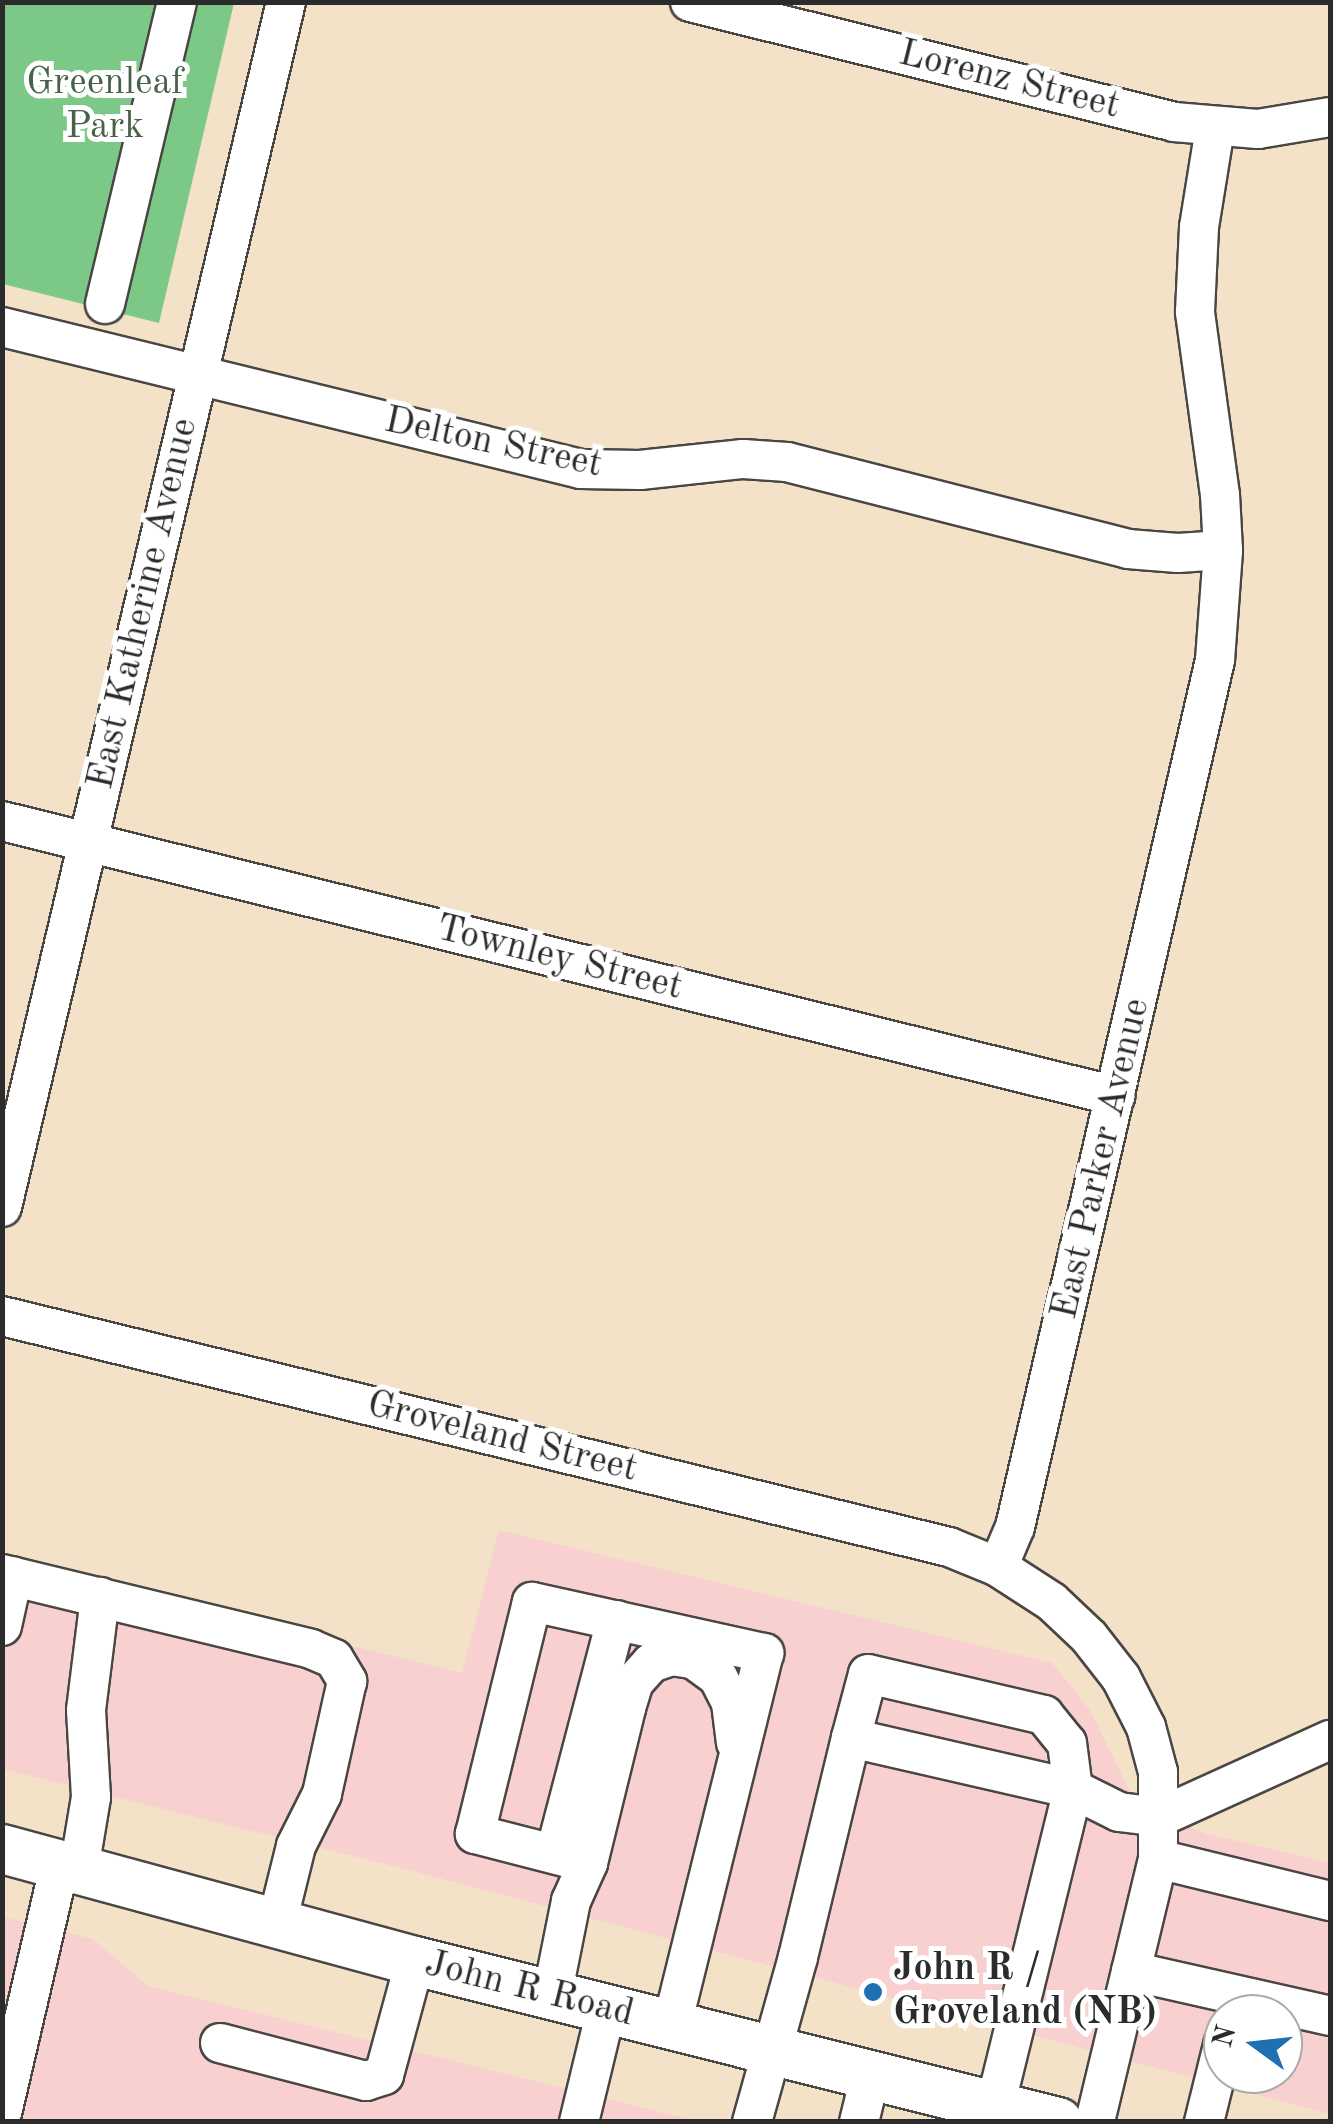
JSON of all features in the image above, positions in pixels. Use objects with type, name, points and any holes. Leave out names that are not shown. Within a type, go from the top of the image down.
[{"type":"main road","name":"John R Road","points":[[2,1850],[415,1961],[1030,2116]]},
{"type":"street","points":[[105,304],[176,2]]},
{"type":"street","name":"East Katherine Avenue","points":[[2,1206],[286,2]]},
{"type":"street","name":"Lorenz Street","points":[[690,2],[1174,122],[1215,128],[1274,127],[1330,117]]},
{"type":"street","name":"East Parker Avenue","points":[[998,1567],[1016,1527],[1205,715],[1220,618],[1220,496],[1195,312],[1199,227],[1215,128]]},
{"type":"street","name":"Delton Street","points":[[2,327],[581,469],[640,470],[743,459],[787,462],[1128,549],[1178,553],[1223,550]]},
{"type":"street","name":"Townley Street","points":[[2,822],[1116,1096]]},
{"type":"street","name":"Groveland Street","points":[[2,1316],[949,1547],[998,1567]]},
{"type":"street","points":[[998,1567],[1052,1602],[1089,1637],[1121,1678],[1146,1727],[1158,1772],[1158,1858],[1095,2122]]},
{"type":"street","points":[[2,1626],[8,1575],[311,1648],[334,1659],[346,1681],[322,1794],[296,1846],[277,1924]]},
{"type":"street","points":[[2,2113],[91,1797],[86,1710],[100,1597]]},
{"type":"street","points":[[572,1858],[475,1834],[532,1602],[764,1652],[672,2025]]},
{"type":"street","points":[[552,1996],[571,1901],[572,1858],[616,1620]]},
{"type":"street","points":[[572,1858],[634,1682],[651,1663],[672,1656],[693,1659],[718,1677],[731,1703],[736,1736],[732,1785]]},
{"type":"street","points":[[752,2122],[798,1957],[868,1674],[1044,1715],[1068,1744],[1073,1789],[1030,2116]]},
{"type":"street","points":[[852,1738],[1073,1789],[1119,1812],[1160,1817],[1330,1740]]},
{"type":"street","points":[[1158,1858],[1330,1900]]},
{"type":"street","points":[[220,2043],[366,2081],[384,2075],[415,1961]]},
{"type":"street","points":[[1131,1972],[1203,1995]]},
{"type":"street","points":[[579,2122],[606,2010]]},
{"type":"street","points":[[1303,2013],[1330,2016]]},
{"type":"street","points":[[859,2122],[872,2074]]},
{"type":"street","points":[[1204,2122],[1211,2094]]},
{"type":"shaded area","points":[[499,1530],[1052,1663],[1090,1710],[1136,1804],[1207,1834],[1330,1863],[1330,2114],[1255,2094],[1303,2094],[1303,1994],[1203,1994],[1203,2080],[409,1870],[3,1769],[3,1560],[462,1673]]},
{"type":"shaded area","points":[[3,1917],[93,1939],[148,1986],[697,2121],[3,2122]]},
{"type":"green space","name":"Greenleaf Park","points":[[3,3],[234,3],[159,323],[3,284]]},
{"type":"place","name":"John R / Groveland (NB)","points":[[873,1992]]}]
